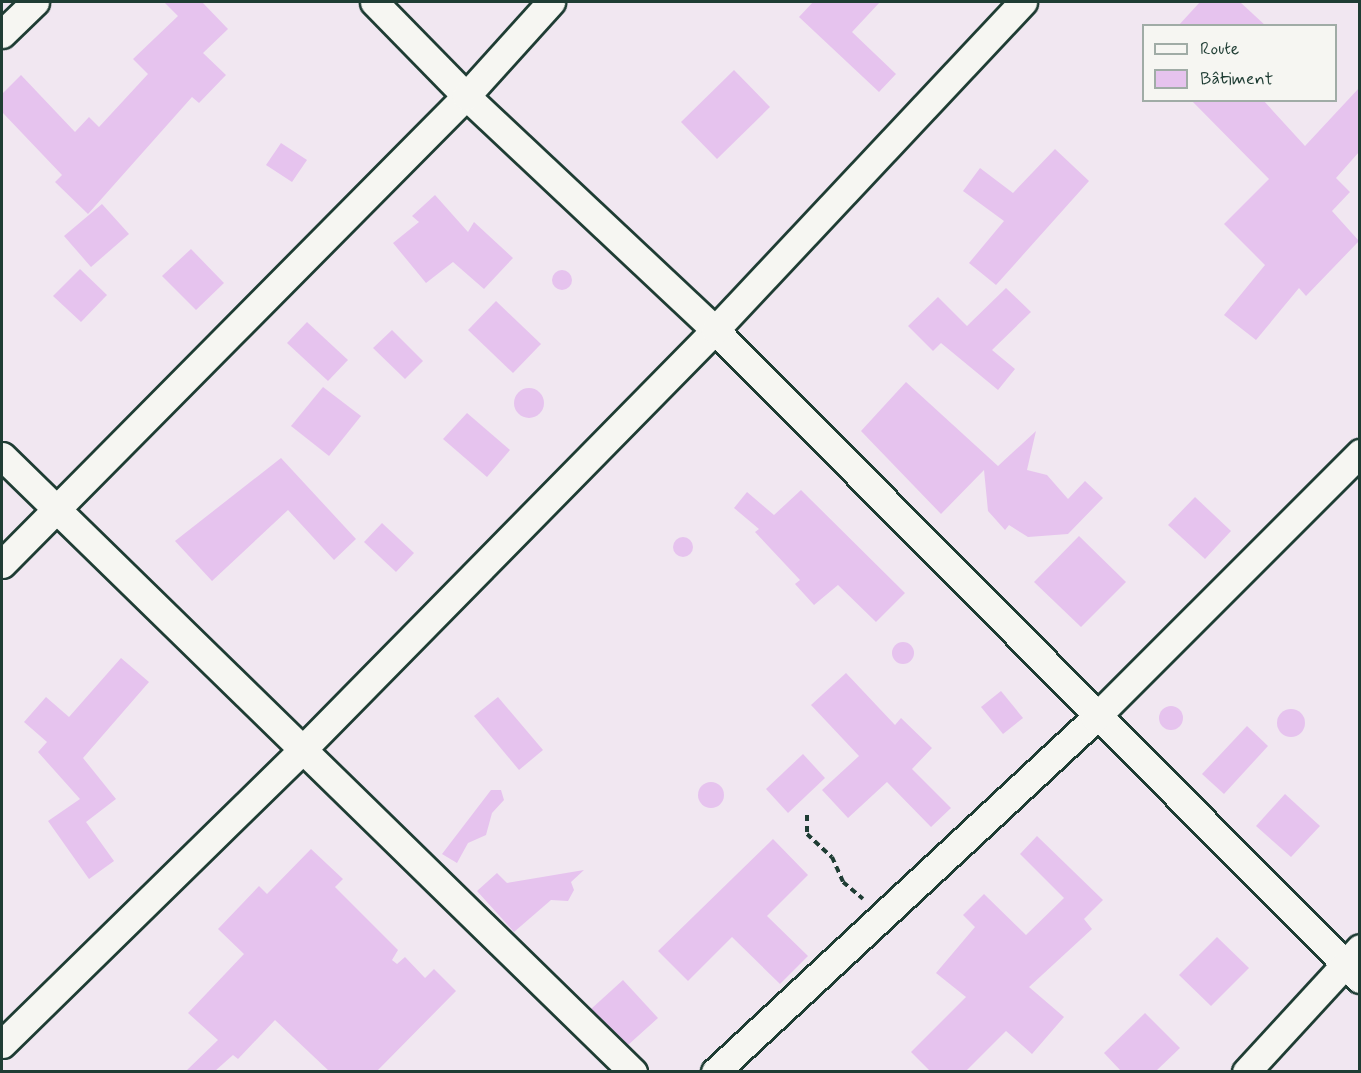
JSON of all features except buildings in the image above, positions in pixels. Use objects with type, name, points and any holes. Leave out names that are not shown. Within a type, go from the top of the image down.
[{"type":"street","points":[[2,34],[35,2]]},
{"type":"street","points":[[375,2],[465,96],[715,330],[1095,718],[1354,963],[1246,1071]]},
{"type":"street","points":[[2,564],[56,512],[465,96],[551,2]]},
{"type":"street","points":[[2,1044],[300,752],[715,330],[1023,2]]},
{"type":"street","points":[[716,1071],[1095,718],[1359,453]]},
{"type":"street","points":[[2,456],[300,752],[633,1071]]},
{"type":"path","points":[[807,814],[807,834],[832,857],[843,882],[885,916]]}]
